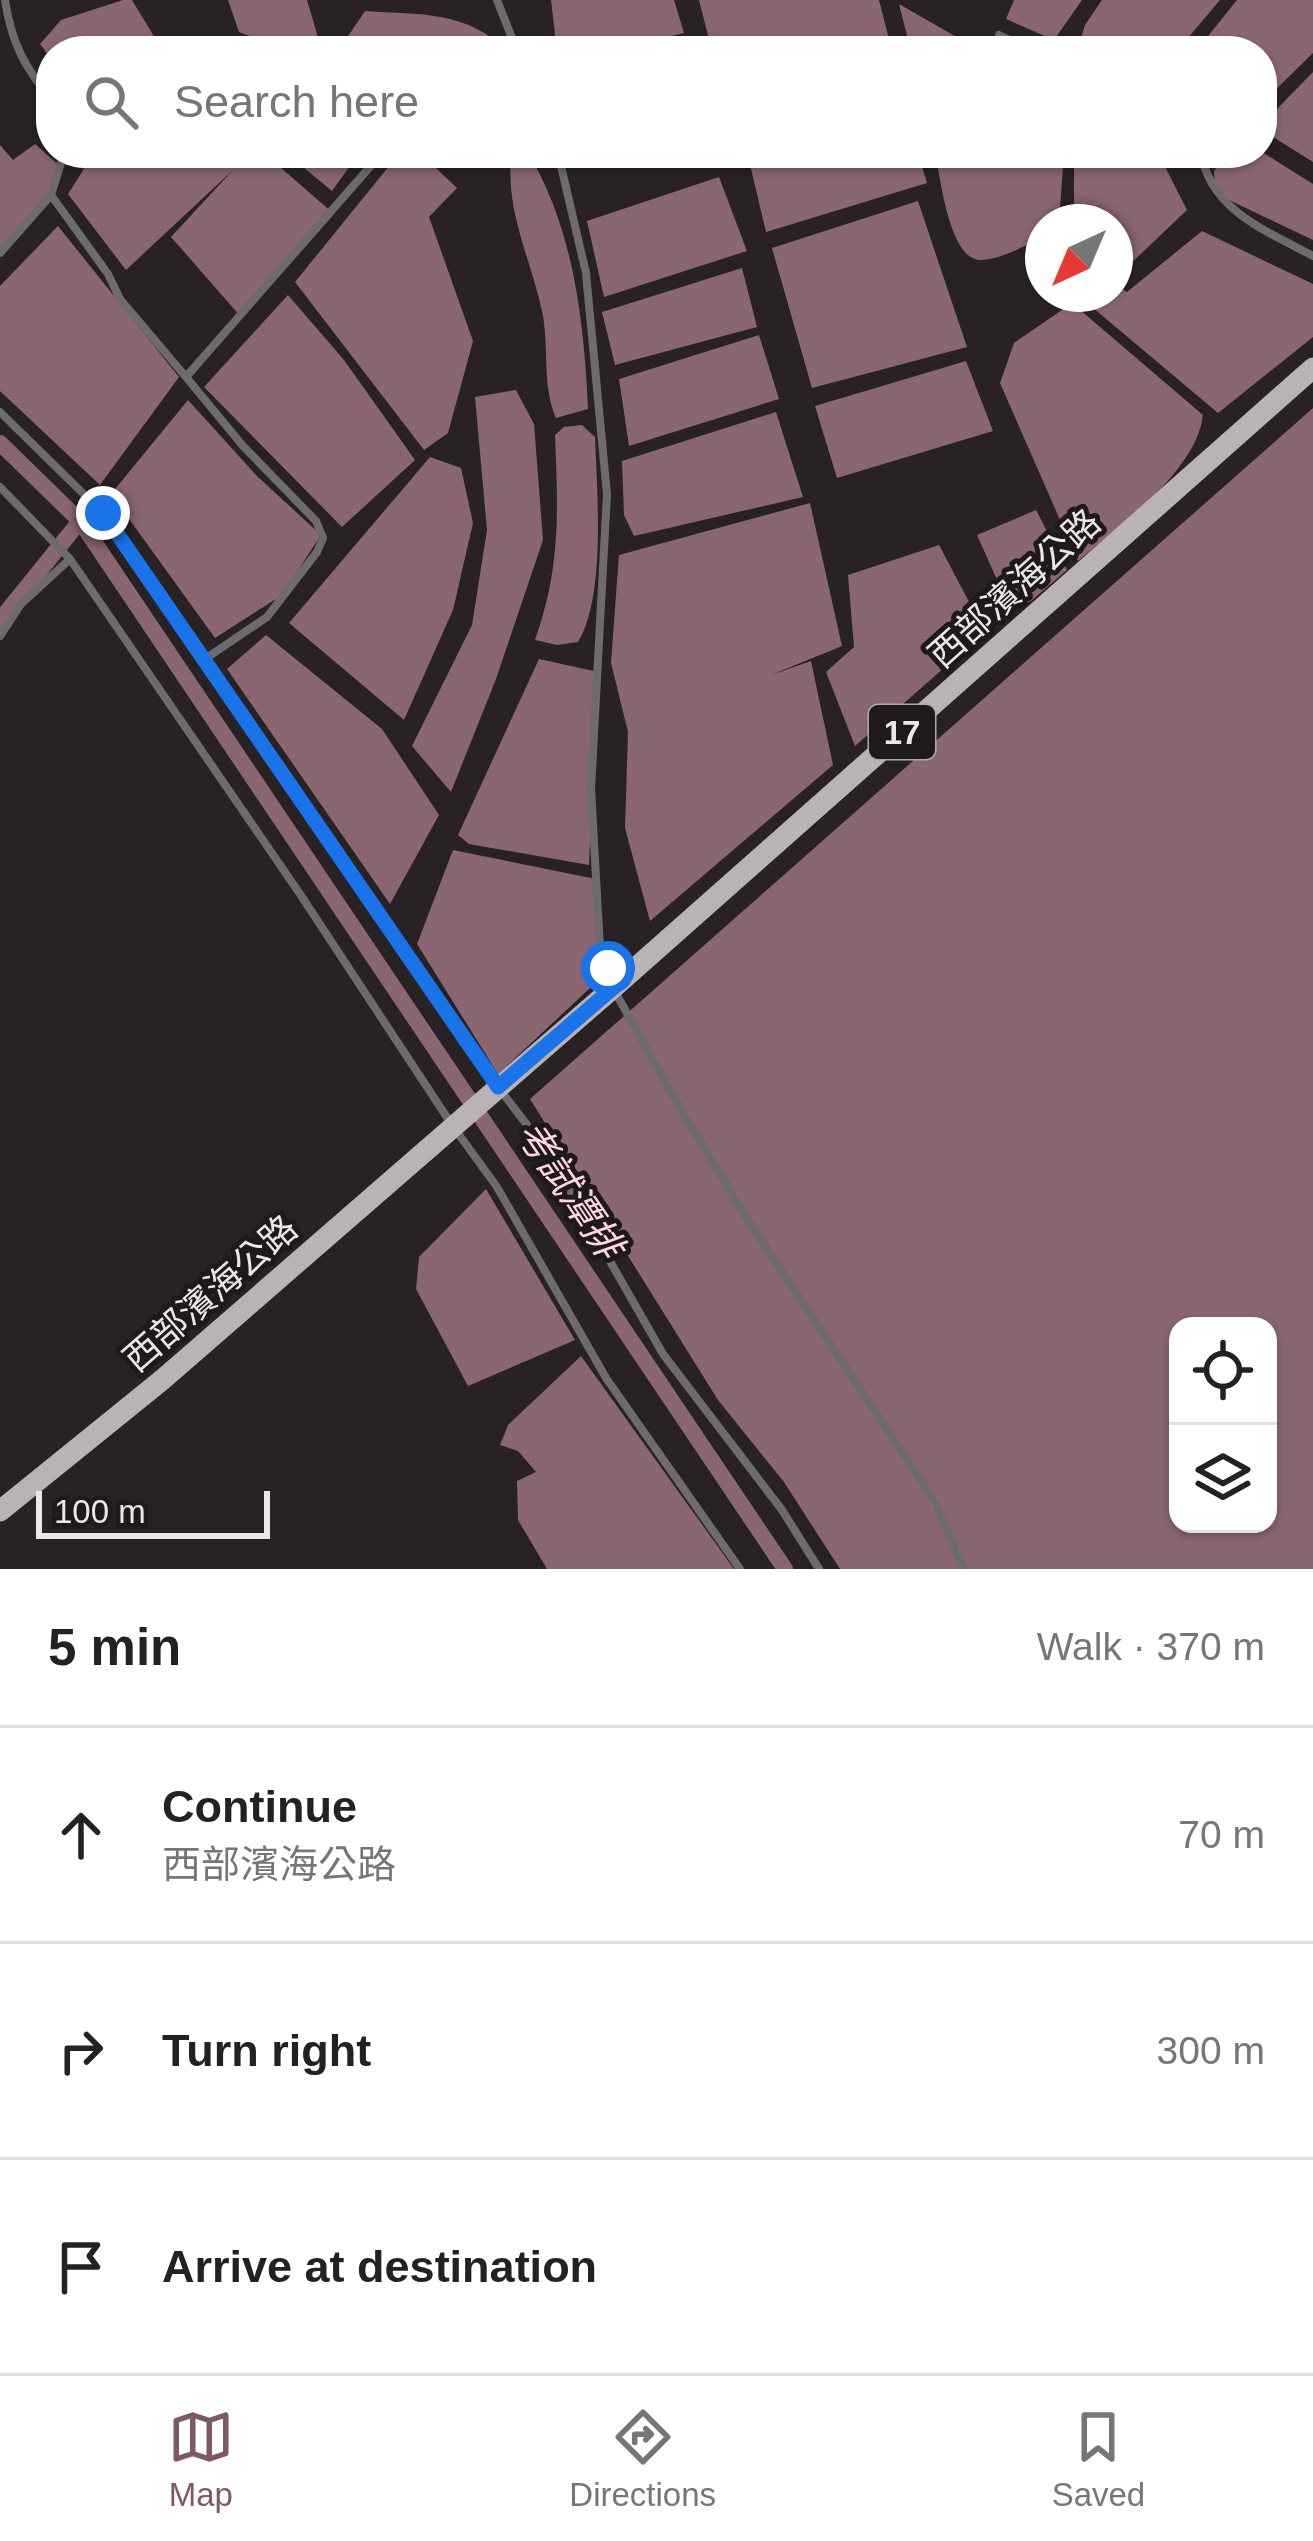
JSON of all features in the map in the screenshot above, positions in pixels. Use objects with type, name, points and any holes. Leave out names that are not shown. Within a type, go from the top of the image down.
[{"type":"main road","name":"西部濱海公路","points":[[494,1090],[1313,368]]},
{"type":"main road","name":"17","points":[[455,1122],[494,1090]]},
{"type":"main road","name":"西部濱海公路","points":[[0,1511],[162,1380],[455,1122]]},
{"type":"lane","points":[[5,0],[14,43],[36,82]]},
{"type":"lane","points":[[496,0],[511,36]]},
{"type":"lane","points":[[0,254],[51,195],[59,168]]},
{"type":"lane","points":[[186,377],[369,168]]},
{"type":"lane","points":[[561,168],[586,273],[607,494],[592,789],[600,947],[613,988],[748,1222],[935,1502],[964,1569]]},
{"type":"lane","points":[[1204,168],[1232,212],[1313,256]]},
{"type":"lane","points":[[51,195],[108,274],[120,299],[242,446],[316,521],[323,538],[267,617],[202,661]]},
{"type":"lane","points":[[0,412],[103,513],[494,1090],[547,1151],[663,1354],[769,1492],[819,1569]]},
{"type":"lane","points":[[0,487],[70,559],[300,894],[497,1187],[606,1378],[740,1569]]},
{"type":"lane","points":[[0,636],[21,604],[70,559]]},
{"type":"shaded area","points":[[132,0],[154,36],[47,36],[61,20]]},
{"type":"shaded area","points":[[228,0],[307,0],[318,36],[252,36],[239,32]]},
{"type":"shaded area","points":[[551,0],[674,0],[684,33],[672,36],[555,36]]},
{"type":"shaded area","points":[[699,0],[879,0],[888,36],[708,36]]},
{"type":"shaded area","points":[[1014,0],[1082,0],[1057,36],[1045,36],[1006,19]]},
{"type":"shaded area","points":[[1102,0],[1220,0],[1190,36],[1082,36]]},
{"type":"shaded area","points":[[1237,0],[1313,0],[1313,53],[1277,88],[1277,36],[1208,36]]},
{"type":"shaded area","points":[[899,4],[955,36],[907,36]]},
{"type":"shaded area","points":[[365,11],[442,17],[489,36],[348,36]]},
{"type":"shaded area","points":[[1313,72],[1313,162],[1277,139],[1277,109]]},
{"type":"shaded area","points":[[35,144],[36,168],[59,168],[54,186],[0,249],[0,145],[13,160]]},
{"type":"shaded area","points":[[1277,161],[1313,184],[1313,240],[1227,199],[1215,187],[1214,171],[1277,168]]},
{"type":"shaded area","points":[[84,168],[281,168],[334,214],[242,318],[171,237],[233,170],[126,270],[68,194]]},
{"type":"shaded area","points":[[304,168],[348,168],[332,191]]},
{"type":"shaded area","points":[[388,168],[436,168],[457,188],[429,217],[473,341],[448,433],[424,450],[295,282]]},
{"type":"shaded area","points":[[511,168],[536,168],[556,213],[574,277],[588,409],[556,418],[549,393],[543,316],[521,239]]},
{"type":"shaded area","points":[[751,168],[922,168],[927,183],[766,232]]},
{"type":"shaded area","points":[[938,168],[1063,168],[1060,204],[1025,204],[1025,246],[980,260],[969,256],[954,233]]},
{"type":"shaded area","points":[[1074,168],[1166,168],[1187,210],[1133,261],[1133,204],[1074,204]]},
{"type":"shaded area","points":[[719,177],[747,251],[604,297],[587,221]]},
{"type":"shaded area","points":[[918,201],[967,347],[812,388],[772,248]]},
{"type":"shaded area","points":[[58,226],[179,377],[100,485],[0,391],[0,286]]},
{"type":"shaded area","points":[[1202,231],[1313,284],[1313,337],[1218,413],[1098,312],[1133,312],[1133,287]]},
{"type":"shaded area","points":[[742,268],[757,327],[615,365],[602,312]]},
{"type":"shaded area","points":[[288,295],[344,360],[415,460],[342,527],[204,387]]},
{"type":"shaded area","points":[[1059,312],[1083,312],[1203,415],[1197,436],[1171,477],[1078,561],[1000,383],[1014,343]]},
{"type":"shaded area","points":[[759,335],[779,399],[629,446],[619,379]]},
{"type":"shaded area","points":[[966,361],[993,431],[837,478],[815,406]]},
{"type":"shaded area","points":[[516,390],[534,424],[543,540],[451,792],[412,746],[472,625],[487,530],[475,397]]},
{"type":"shaded area","points":[[188,400],[257,476],[321,535],[282,595],[215,638],[111,494]]},
{"type":"shaded area","points":[[1313,408],[1313,1569],[840,1569],[784,1482],[718,1400],[530,1099]]},
{"type":"shaded area","points":[[776,412],[803,497],[634,536],[624,515],[622,461]]},
{"type":"shaded area","points":[[582,425],[595,437],[598,514],[593,598],[578,642],[557,645],[535,640],[554,563],[555,435],[564,427]]},
{"type":"shaded area","points":[[430,457],[461,468],[473,523],[453,610],[404,720],[289,623]]},
{"type":"shaded area","points":[[810,503],[842,646],[771,675],[811,661],[833,765],[650,921],[625,828],[628,732],[611,663],[619,555]]},
{"type":"shaded area","points":[[1036,510],[1067,570],[1031,601],[1011,611],[977,535]]},
{"type":"shaded area","points":[[939,545],[985,632],[855,746],[826,672],[854,647],[848,575]]},
{"type":"shaded area","points":[[266,635],[382,729],[439,815],[390,904],[227,669]]},
{"type":"shaded area","points":[[539,659],[598,672],[589,865],[469,844],[458,835]]},
{"type":"shaded area","points":[[453,850],[596,879],[604,975],[498,1074],[417,944]]},
{"type":"shaded area","points":[[486,1189],[575,1340],[468,1386],[416,1289],[419,1257]]},
{"type":"shaded area","points":[[581,1356],[734,1569],[547,1569],[518,1520],[517,1481],[536,1472],[518,1451],[500,1445],[508,1425]]},
{"type":"waterway","name":"考試潭排","points":[[0,443],[80,521],[785,1569]]},
{"type":"waterway","points":[[0,620],[80,521]]},
{"type":"route","points":[[103,513],[498,1087],[613,988],[608,968]]}]
